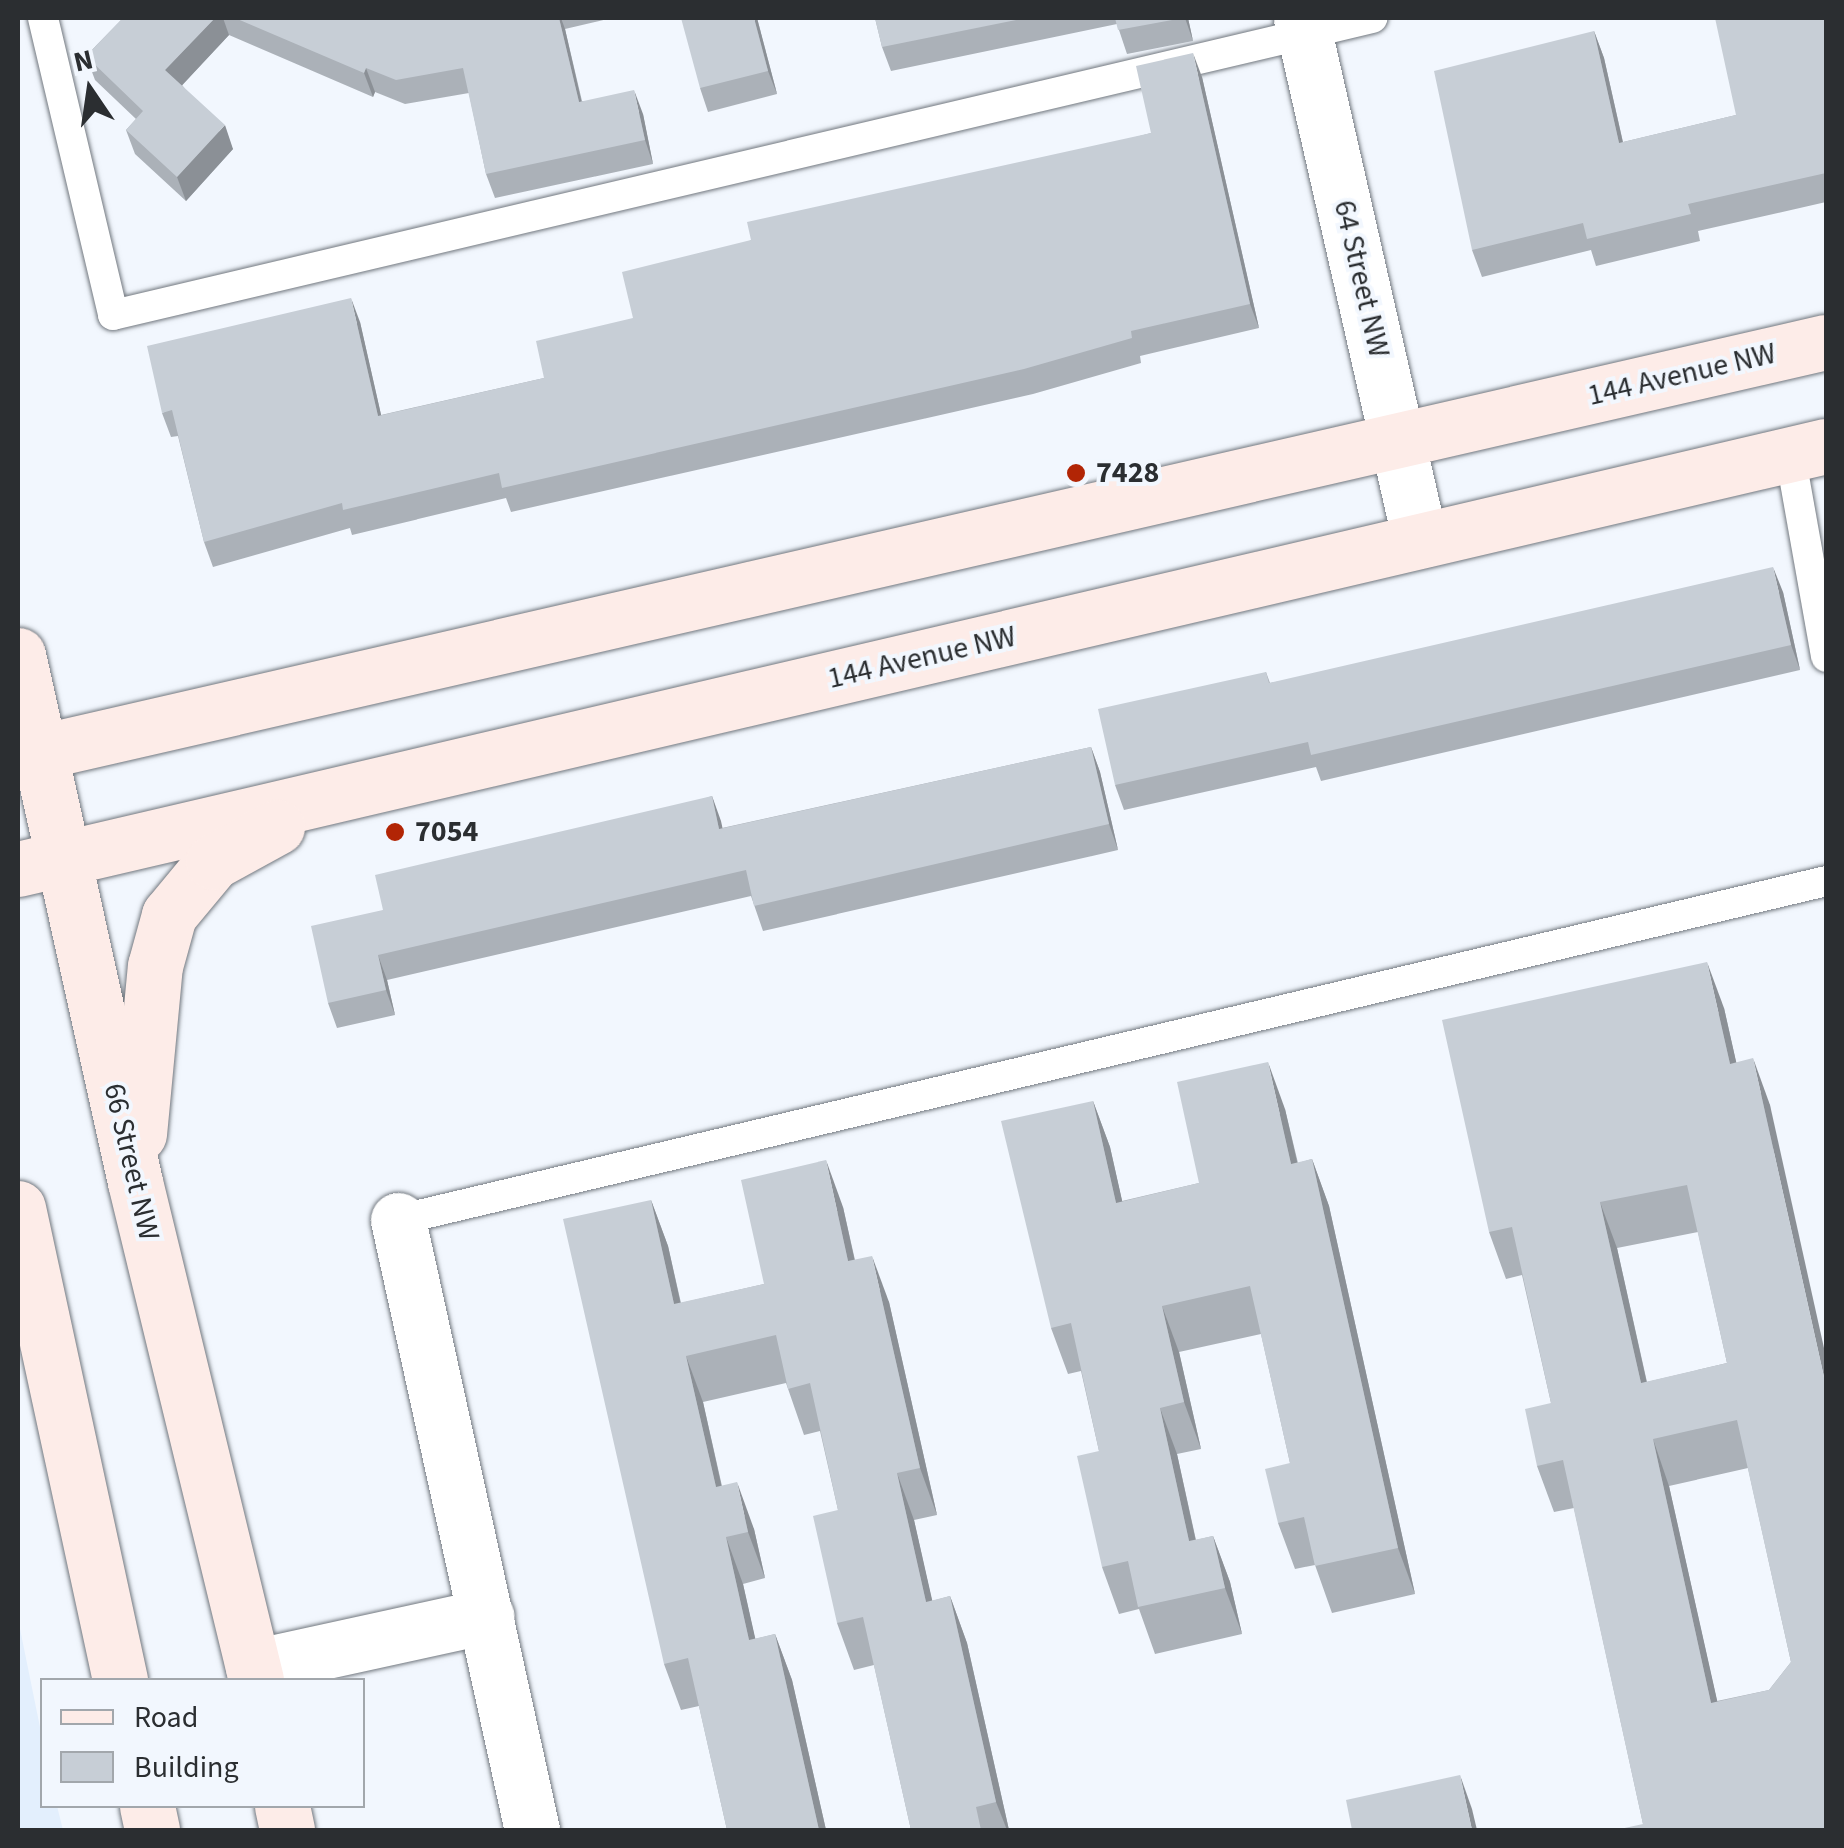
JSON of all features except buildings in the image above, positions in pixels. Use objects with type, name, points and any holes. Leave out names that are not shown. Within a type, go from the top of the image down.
[{"type":"street","name":"64 Street NW","points":[[1302,25],[1420,541]]},
{"type":"street","name":"144 Avenue NW","points":[[29,754],[1826,342]]},
{"type":"street","name":"144 Avenue NW","points":[[40,864],[1809,450]]},
{"type":"street","name":"66 Street NW","points":[[18,655],[40,864],[134,1182],[254,1674],[486,1616]]},
{"type":"street","points":[[134,1182],[155,966],[170,915],[213,862],[341,794]]},
{"type":"street","points":[[18,1208],[120,1678]]},
{"type":"street","points":[[398,1220],[532,1830]]},
{"type":"lane","points":[[44,18],[113,315],[1302,25],[1372,18]]},
{"type":"lane","points":[[1809,450],[1826,657]]},
{"type":"lane","points":[[398,1220],[1826,882]]},
{"type":"shaded area","points":[[18,1619],[40,1727],[40,1808],[58,1808],[63,1830],[18,1830]]},
{"type":"place","name":"7428","points":[[1076,473]]},
{"type":"place","name":"7054","points":[[395,832]]}]
